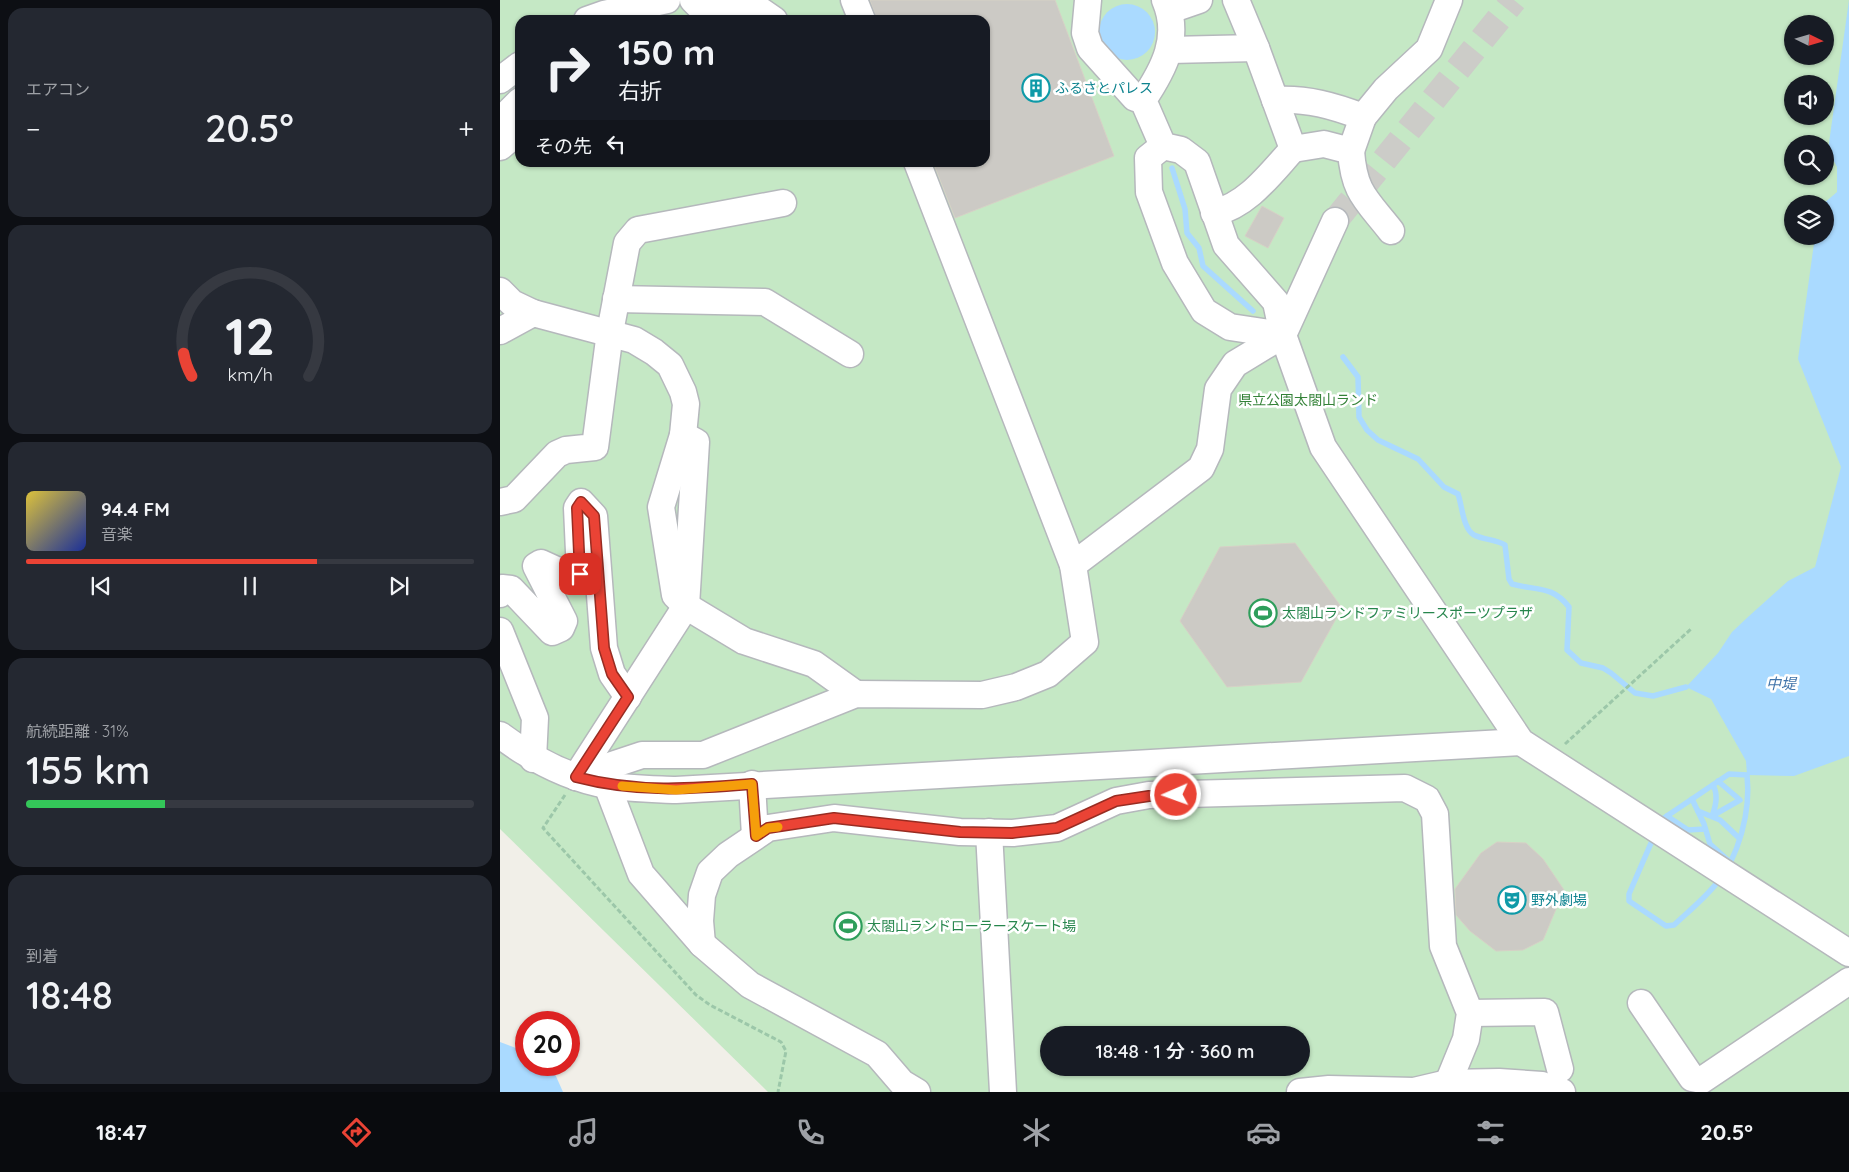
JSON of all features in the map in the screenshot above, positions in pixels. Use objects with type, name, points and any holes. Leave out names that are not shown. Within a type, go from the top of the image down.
[{"type":"street","points":[[601,15],[667,0]]},
{"type":"street","points":[[693,0],[699,6],[761,12],[766,15]]},
{"type":"street","points":[[854,0],[860,15]]},
{"type":"street","points":[[1088,0],[1085,33],[1090,48],[1136,98],[1143,100]]},
{"type":"street","points":[[1143,100],[1162,72],[1170,50],[1172,31],[1168,5],[1199,0]]},
{"type":"street","points":[[1236,0],[1256,48],[1293,150]]},
{"type":"street","points":[[1390,231],[1357,188],[1353,174],[1351,151],[1363,117],[1386,89],[1428,49],[1449,0]]},
{"type":"street","points":[[1170,50],[1256,48]]},
{"type":"street","points":[[500,80],[515,69]]},
{"type":"street","points":[[1275,100],[1296,99],[1329,105],[1363,117]]},
{"type":"street","points":[[1143,100],[1163,146]]},
{"type":"street","points":[[500,121],[515,106]]},
{"type":"street","points":[[500,147],[515,134]]},
{"type":"street","points":[[1214,213],[1225,210],[1256,190],[1293,150],[1324,144],[1351,151]]},
{"type":"street","points":[[1163,146],[1181,150],[1196,162],[1226,245],[1276,302],[1283,335],[1323,447],[1521,742],[1849,953]]},
{"type":"street","points":[[1163,146],[1148,158],[1149,192],[1175,263],[1204,311],[1230,327],[1283,335]]},
{"type":"street","points":[[500,157],[515,152]]},
{"type":"street","points":[[576,777],[642,755],[703,755],[856,694],[982,695],[1016,687],[1048,674],[1085,642],[1073,565],[919,167]]},
{"type":"street","points":[[500,502],[514,499],[557,454],[566,450],[595,447],[610,332],[627,243],[638,230],[783,203]]},
{"type":"street","points":[[1073,565],[1201,468],[1210,449],[1218,389],[1235,364],[1283,335],[1335,221]]},
{"type":"street","points":[[500,291],[512,303],[533,313],[610,332],[648,348],[670,365],[683,392],[686,404],[683,435],[696,442],[686,606],[576,777]]},
{"type":"street","points":[[616,299],[765,302],[850,354]]},
{"type":"street","points":[[500,331],[533,313]]},
{"type":"street","points":[[500,594],[502,588],[511,589],[552,632],[561,628],[564,622],[536,566],[541,563],[574,578],[580,574],[577,508],[581,502],[594,516],[604,648],[612,674],[628,697]]},
{"type":"street","points":[[686,606],[744,642],[814,664],[856,694]]},
{"type":"street","points":[[500,631],[535,718],[533,759]]},
{"type":"street","points":[[500,735],[533,759],[576,777],[608,785],[676,790],[752,784],[1521,742]]},
{"type":"street","points":[[1386,789],[1387,750]]},
{"type":"street","points":[[1189,761],[1190,794]]},
{"type":"street","points":[[752,784],[756,836]]},
{"type":"street","points":[[608,785],[641,874],[702,944],[750,985],[877,1054],[902,1083],[917,1092]]},
{"type":"street","points":[[702,944],[700,921],[702,894],[710,872],[728,855],[768,828],[834,818],[960,832],[1012,833],[1057,828],[1116,801],[1149,796],[1405,788],[1427,799],[1435,814],[1443,946],[1470,1013],[1466,1039],[1448,1083]]},
{"type":"street","points":[[989,832],[1003,1092]]},
{"type":"street","points":[[1641,1003],[1692,1078],[1702,1080],[1849,981]]},
{"type":"street","points":[[1300,1092],[1329,1089],[1414,1091],[1448,1083],[1499,1082],[1542,1085],[1561,1081],[1546,1012],[1470,1013]]},
{"type":"path","points":[[1548,760],[1691,629]]},
{"type":"path","points":[[576,777],[543,828],[696,994],[710,1005],[782,1042],[786,1051],[778,1092]]},
{"type":"green space","name":"県立公園太閤山ランド","points":[[500,0],[1849,0],[1849,1092],[768,1092],[500,829]]},
{"type":"water","name":"中堤","points":[[1849,0],[1849,756],[1794,776],[1747,775],[1746,761],[1711,699],[1686,687],[1718,653],[1732,632],[1749,616],[1788,581],[1815,567],[1841,467],[1798,359],[1814,245],[1834,245],[1834,195],[1837,192],[1837,167],[1834,161],[1834,135],[1830,135],[1832,125],[1834,125],[1834,107]]},
{"type":"water","points":[[1121,4],[1133,4],[1143,8],[1151,16],[1155,32],[1151,48],[1143,56],[1133,60],[1121,60],[1111,56],[1103,48],[1099,38],[1099,26],[1103,16],[1111,8]]},
{"type":"water","points":[[500,1042],[515,1048],[515,1076],[556,1076],[563,1092],[500,1092]]},
{"type":"building","name":"ふるさとパレス","points":[[870,0],[1055,0],[1114,156],[955,218],[935,167],[990,167],[990,15],[875,15]]},
{"type":"building","points":[[1262,206],[1284,218],[1268,248],[1245,236]]},
{"type":"building","points":[[1295,543],[1342,608],[1301,682],[1227,687],[1180,621],[1220,547]]},
{"type":"building","points":[[1497,842],[1526,843],[1543,859],[1564,890],[1543,940],[1523,950],[1496,951],[1470,931],[1456,915],[1455,889],[1481,853]]},
{"type":"waterway","points":[[1172,168],[1185,209],[1187,233],[1199,248],[1203,266],[1253,311]]},
{"type":"waterway","points":[[1343,357],[1358,377],[1359,417],[1367,430],[1378,440],[1418,459],[1444,487],[1458,494],[1465,522],[1470,532],[1478,537],[1505,545],[1509,579],[1512,584],[1550,592],[1563,600],[1569,607],[1567,650],[1581,663],[1603,668],[1611,673],[1635,693],[1653,696],[1686,687]]},
{"type":"waterway","points":[[1729,774],[1747,775],[1748,789],[1745,818],[1737,847],[1724,873],[1711,890],[1674,925],[1666,926],[1629,901],[1629,894],[1661,820],[1729,774]]},
{"type":"waterway","points":[[1713,785],[1716,792],[1716,800],[1712,816],[1740,800],[1718,781]]},
{"type":"waterway","points":[[1692,799],[1704,824],[1710,844],[1730,862]]},
{"type":"waterway","points":[[1698,811],[1720,820],[1739,838]]},
{"type":"waterway","points":[[1667,816],[1688,830],[1705,829]]},
{"type":"tunnel","points":[[1335,221],[1514,0]]},
{"type":"slow traffic","points":[[622,786],[676,790],[752,784],[756,836],[768,828],[778,827]]},
{"type":"place","name":"ふるさとパレス","points":[[1036,88]]},
{"type":"place","name":"太閤山ランドファミリースポーツプラザ","points":[[1263,613]]},
{"type":"place","name":"野外劇場","points":[[1512,900]]},
{"type":"place","name":"太閤山ランドローラースケート場","points":[[848,926]]},
{"type":"route","points":[[580,574],[577,508],[581,502],[594,516],[604,648],[612,674],[628,697],[576,777],[608,785],[676,790],[752,784],[756,836],[768,828],[834,818],[960,832],[1012,833],[1057,828],[1116,801],[1149,796],[1176,795]]}]
